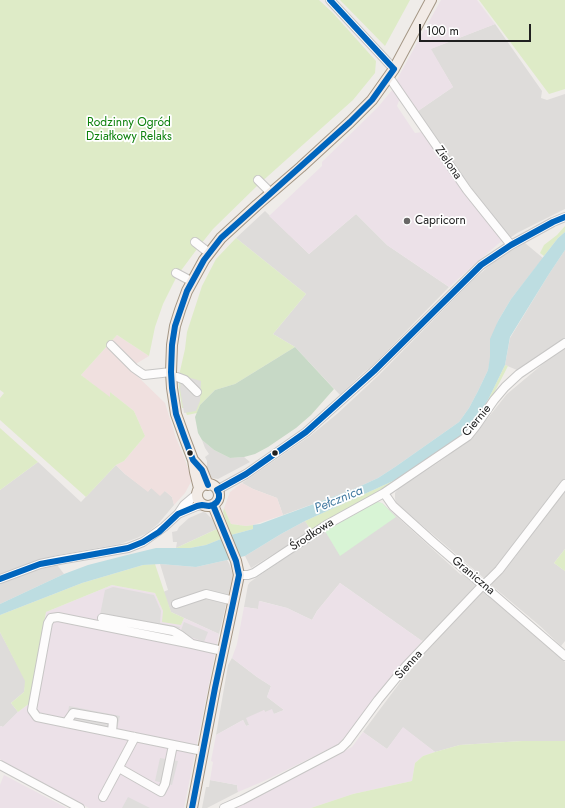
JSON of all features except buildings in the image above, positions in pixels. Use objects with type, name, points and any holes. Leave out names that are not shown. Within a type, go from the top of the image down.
[{"type":"main road","points":[[206,489],[198,499],[202,505],[213,505],[217,502],[219,494],[206,489],[195,472],[194,460],[184,439],[176,414],[174,401],[171,375],[172,345],[175,326],[182,301],[204,260],[232,228],[350,122],[372,100],[392,73],[431,0]]},
{"type":"main road","points":[[192,808],[239,575],[236,561],[213,505]]},
{"type":"street","name":"Zielona","points":[[330,0],[392,73],[467,190],[511,245]]},
{"type":"street","points":[[258,180],[271,193]]},
{"type":"street","points":[[0,580],[40,564],[128,548],[143,542],[159,532],[178,514],[184,505],[206,489],[246,474],[297,439],[374,371],[481,265],[511,245],[565,217]]},
{"type":"street","points":[[195,242],[209,253]]},
{"type":"street","points":[[176,273],[192,281]]},
{"type":"street","name":"Ciernie","points":[[384,493],[468,436],[505,387],[520,374],[565,343]]},
{"type":"street","points":[[111,345],[134,368],[144,375],[171,375],[185,380],[198,392]]},
{"type":"street","name":"Sienna","points":[[224,808],[341,748],[406,666],[499,570],[565,484]]},
{"type":"street","name":"Środkowa","points":[[239,575],[254,573],[328,524],[384,493]]},
{"type":"street","name":"Graniczna","points":[[384,493],[393,506],[565,656]]},
{"type":"street","points":[[178,514],[202,505]]},
{"type":"street","points":[[176,604],[206,594],[234,601]]},
{"type":"street","points":[[203,751],[37,717],[32,710],[48,623],[51,618],[58,616],[192,644],[223,652]]},
{"type":"street","points":[[102,618],[173,631],[180,634],[192,644]]},
{"type":"street","points":[[66,723],[72,713],[113,720],[112,732]]},
{"type":"street","points":[[103,797],[135,737]]},
{"type":"street","points":[[119,768],[161,792],[165,784],[173,745]]},
{"type":"street","points":[[1,769],[80,808]]},
{"type":"shaded area","points":[[441,0],[477,0],[495,24],[431,49],[453,87],[418,111],[396,81]]},
{"type":"shaded area","points":[[495,24],[542,91],[541,98],[547,100],[565,94],[565,209],[510,238],[479,199],[418,111],[453,87],[430,49]]},
{"type":"shaded area","points":[[393,89],[400,98],[397,106],[415,133],[422,132],[451,174],[504,239],[449,287],[387,245],[356,214],[309,254],[269,216],[322,166],[322,162],[378,107]]},
{"type":"shaded area","points":[[265,211],[309,254],[356,214],[387,245],[449,287],[371,367],[340,395],[295,347],[273,334],[306,294],[236,238]]},
{"type":"shaded area","points":[[525,243],[543,258],[511,299],[498,321],[488,370],[469,408],[459,422],[378,478],[354,489],[283,515],[277,498],[242,483],[310,436],[337,414],[379,375],[474,279],[497,259]]},
{"type":"shaded area","points":[[565,250],[565,339],[517,370],[505,365],[510,338]]},
{"type":"shaded area","points":[[117,335],[149,356],[129,368],[165,403],[176,438],[192,480],[185,493],[174,505],[172,497],[165,491],[160,496],[151,488],[148,492],[116,465],[124,461],[145,436],[134,411],[110,392],[110,398],[81,375]]},
{"type":"shaded area","points":[[565,348],[565,480],[496,568],[485,579],[396,503],[395,493],[398,489],[471,439],[507,394],[544,363]]},
{"type":"shaded area","points":[[181,376],[201,381],[200,401],[196,411],[184,413],[180,389]]},
{"type":"shaded area","points":[[202,440],[214,450],[230,458],[244,457],[250,462],[218,479],[212,478],[207,469],[207,461],[205,457],[209,454]]},
{"type":"shaded area","points":[[38,462],[81,502],[116,465],[125,474],[148,491],[151,488],[165,491],[172,497],[174,505],[158,524],[147,533],[137,538],[120,544],[38,560],[0,574],[0,490]]},
{"type":"shaded area","points":[[242,483],[277,498],[283,515],[253,525],[246,526],[231,524],[224,508],[230,492]]},
{"type":"shaded area","points":[[565,488],[565,549],[554,563],[565,571],[565,641],[561,646],[540,626],[490,584],[516,556],[517,550]]},
{"type":"shaded area","points":[[377,502],[382,503],[461,575],[463,574],[477,586],[450,617],[436,630],[422,641],[340,583],[317,611],[312,620],[287,608],[260,601],[258,609],[244,607],[248,585],[250,582],[325,531]]},
{"type":"shaded area","points":[[203,512],[213,520],[217,529],[176,548],[177,542],[173,542],[172,532],[177,531],[179,527],[189,518]]},
{"type":"shaded area","points":[[305,521],[311,530],[289,546],[288,545],[251,568],[245,556]]},
{"type":"shaded area","points":[[227,560],[233,575],[219,634],[171,612],[163,592],[168,590],[160,564],[196,567]]},
{"type":"shaded area","points":[[57,561],[58,566],[64,574],[0,604],[0,581]]},
{"type":"shaded area","points":[[340,583],[422,641],[339,744],[264,781],[238,792],[237,785],[210,780],[213,762],[211,761],[216,735],[243,720],[246,726],[249,725],[246,718],[264,710],[265,712],[272,709],[274,714],[284,710],[267,697],[271,686],[232,658],[237,644],[244,607],[258,609],[259,601],[287,608],[312,620],[317,611]]},
{"type":"shaded area","points":[[112,585],[155,593],[163,611],[181,625],[184,618],[219,634],[184,808],[89,808],[7,765],[0,759],[0,727],[3,727],[18,712],[30,703],[46,612]]},
{"type":"shaded area","points":[[113,587],[154,595],[161,611],[160,623],[180,627],[177,634],[99,620],[105,590]]},
{"type":"shaded area","points":[[483,591],[565,662],[565,741],[522,741],[460,745],[435,752],[403,728],[387,749],[363,732],[410,669]]},
{"type":"shaded area","points":[[184,622],[208,632],[204,642],[180,633]]},
{"type":"shaded area","points":[[0,632],[26,681],[24,692],[11,703],[18,712],[3,727],[0,727]]},
{"type":"shaded area","points":[[232,658],[271,686],[267,697],[284,710],[274,714],[265,712],[264,710],[249,725],[246,726],[243,720],[216,735],[228,665]]},
{"type":"shaded area","points":[[69,706],[120,716],[117,729],[67,719]]},
{"type":"shaded area","points":[[403,727],[435,752],[423,756],[415,763],[412,781],[353,794],[311,808],[236,808],[352,747],[363,732],[387,749]]},
{"type":"shaded area","points":[[160,758],[178,761],[172,785],[155,781]]},
{"type":"shaded area","points":[[4,775],[67,808],[0,808],[0,785]]},
{"type":"shaded area","points":[[210,780],[237,785],[238,792],[207,808],[202,808],[206,787],[209,787]]},
{"type":"shaded area","points":[[128,797],[150,808],[122,808]]},
{"type":"green space","name":"Rodzinny Ogród Działkowy Relaks","points":[[0,0],[319,0],[333,13],[376,61],[375,73],[353,100],[258,185],[213,229],[197,249],[177,276],[163,304],[155,327],[149,356],[117,335],[81,375],[110,397],[110,392],[134,411],[145,436],[124,461],[116,465],[86,497],[0,420],[0,398],[4,393],[0,390]]},
{"type":"green space","points":[[340,0],[410,0],[385,46]]},
{"type":"green space","points":[[479,0],[565,0],[565,89],[549,94]]},
{"type":"green space","points":[[565,226],[565,232],[558,238],[544,256],[540,253],[544,245],[557,235]]},
{"type":"green space","points":[[236,238],[306,294],[273,334],[295,347],[235,384],[215,390],[200,405],[197,413],[187,415],[184,408],[182,408],[179,388],[180,371],[187,332],[202,286],[216,259]]},
{"type":"green space","points":[[295,347],[334,389],[311,415],[296,428],[268,447],[255,454],[244,457],[230,458],[214,450],[202,440],[198,433],[195,417],[200,405],[215,390],[235,384]]},
{"type":"green space","points":[[505,365],[508,366],[491,399],[488,400]]},
{"type":"green space","points":[[0,428],[38,462],[0,490]]},
{"type":"green space","points":[[443,449],[393,484],[311,530],[305,521],[393,481]]},
{"type":"green space","points":[[377,502],[382,503],[396,517],[340,556],[325,531]]},
{"type":"green space","points":[[224,508],[231,524],[246,526],[253,525],[253,529],[231,535],[223,512]]},
{"type":"green space","points":[[217,529],[221,539],[206,545],[190,548],[176,548]]},
{"type":"green space","points":[[565,549],[565,571],[554,563]]},
{"type":"green space","points":[[155,564],[171,612],[184,618],[181,625],[162,622],[163,611],[155,593],[112,585],[46,612],[30,703],[18,712],[11,703],[24,692],[25,681],[0,632],[0,615],[82,583],[143,565]]},
{"type":"green space","points":[[522,741],[565,741],[565,808],[311,808],[353,794],[412,781],[415,763],[423,756],[435,752],[460,745]]},
{"type":"water","name":"Pełcznica","points":[[565,232],[565,250],[510,337],[505,365],[488,400],[474,424],[465,433],[443,449],[393,481],[305,521],[245,556],[196,567],[160,564],[143,565],[82,583],[0,615],[0,604],[64,574],[88,565],[156,548],[190,548],[206,545],[231,535],[253,529],[253,525],[260,524],[354,489],[378,478],[395,467],[459,422],[469,408],[488,370],[490,339],[498,321],[511,299],[558,238]]},
{"type":"transit line","points":[[330,0],[394,69]]},
{"type":"transit line","points":[[208,485],[202,470],[193,460],[185,439],[176,414],[172,388],[172,345],[175,326],[187,291],[204,260],[221,238],[350,122],[372,100],[394,69]]},
{"type":"transit line","points":[[217,490],[246,474],[306,432],[374,371],[481,265],[511,245],[565,217]]},
{"type":"transit line","points":[[0,579],[40,564],[128,548],[143,542],[159,532],[178,514],[197,506],[213,505],[219,498],[217,490]]},
{"type":"transit line","points":[[192,808],[239,575],[236,561],[213,505]]},
{"type":"place","name":"Capricorn","points":[[407,221]]}]
